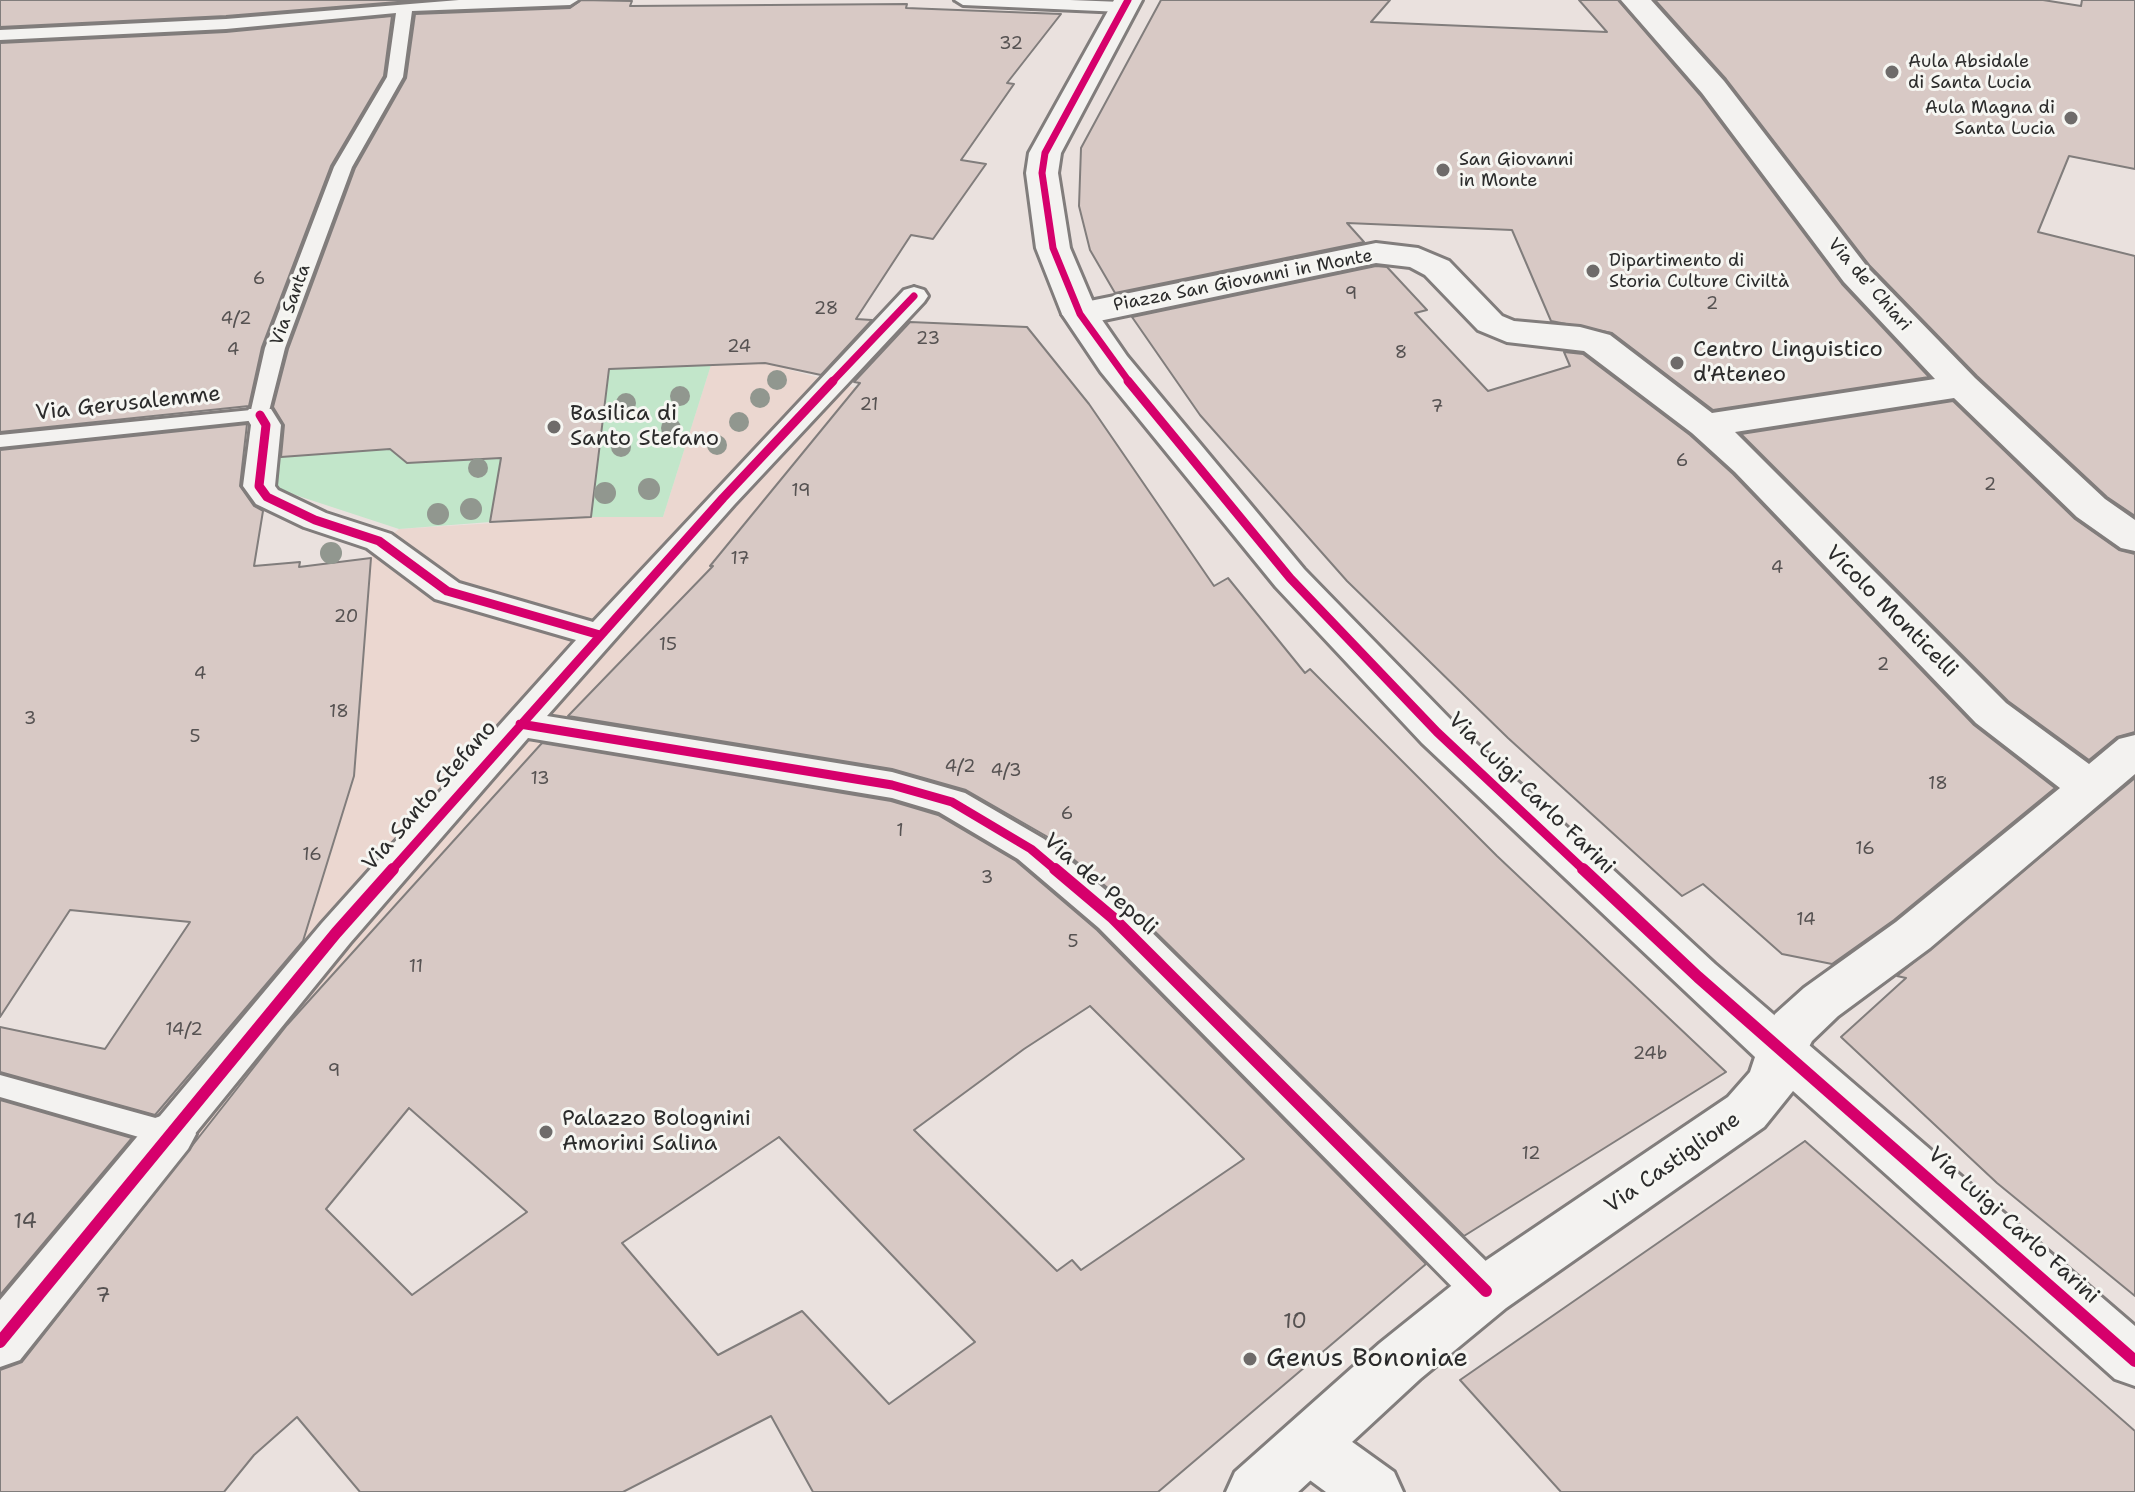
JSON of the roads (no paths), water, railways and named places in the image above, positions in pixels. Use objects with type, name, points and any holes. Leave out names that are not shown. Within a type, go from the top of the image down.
[{"type":"street","name":"Via de' Chiari","points":[[1635,0],[1713,87],[1856,275],[1962,386],[2091,508],[2135,539]]},
{"type":"street","name":"Via Luigi Carlo Farini","points":[[1125,4],[1045,153],[1043,195],[1053,248],[1080,314],[1114,364],[1201,472],[1368,662],[1537,829],[2135,1361]]},
{"type":"street","name":"Piazza San Giovanni in Monte","points":[[1080,314],[1376,253],[1395,254],[1418,258],[1437,268],[1490,323],[1507,331],[1580,338],[1614,353]]},
{"type":"street","name":"Via Santo Stefano","points":[[0,1342],[336,933],[600,635],[914,296]]},
{"type":"street","name":"Vicolo Monticelli","points":[[1614,353],[1705,425],[1759,474],[1835,556],[1991,713],[2089,787]]},
{"type":"street","points":[[1705,425],[1962,386]]},
{"type":"street","name":"Via Santa","points":[[260,415],[266,425],[259,486],[267,497],[315,520],[379,541],[447,591],[600,635]]},
{"type":"street","name":"Via de' Pepoli","points":[[520,724],[892,785],[952,802],[992,825],[1031,849],[1113,918],[1486,1291]]},
{"type":"street","name":"Via Castiglione","points":[[1256,1492],[1400,1361],[1486,1291],[1746,1112],[1772,1082],[1793,1028],[1821,1002],[1913,935],[2135,750]]},
{"type":"street","points":[[1309,1445],[1373,1492]]},
{"type":"lane","points":[[0,35],[226,24],[405,7],[570,0]]},
{"type":"lane","points":[[963,0],[1125,4]]},
{"type":"lane","name":"Via Santa","points":[[260,415],[275,348],[343,167],[395,77],[405,7]]},
{"type":"lane","name":"Via Gerusalemme","points":[[0,441],[260,415]]},
{"type":"lane","points":[[0,1086],[170,1134]]},
{"type":"place","name":"Aula Absidale di Santa Lucia","points":[[1892,72]]},
{"type":"place","name":"Aula Magna di Santa Lucia","points":[[2071,118]]},
{"type":"place","name":"San Giovanni in Monte","points":[[1443,170]]},
{"type":"place","name":"Dipartimento di Storia Culture Civiltà","points":[[1593,271]]},
{"type":"place","name":"Centro Linguistico d'Ateneo","points":[[1677,363]]},
{"type":"place","name":"Basilica di Santo Stefano","points":[[554,427]]},
{"type":"place","name":"Palazzo Bolognini Amorini Salina","points":[[546,1132]]},
{"type":"place","name":"Genus Bononiae","points":[[1250,1359]]}]
